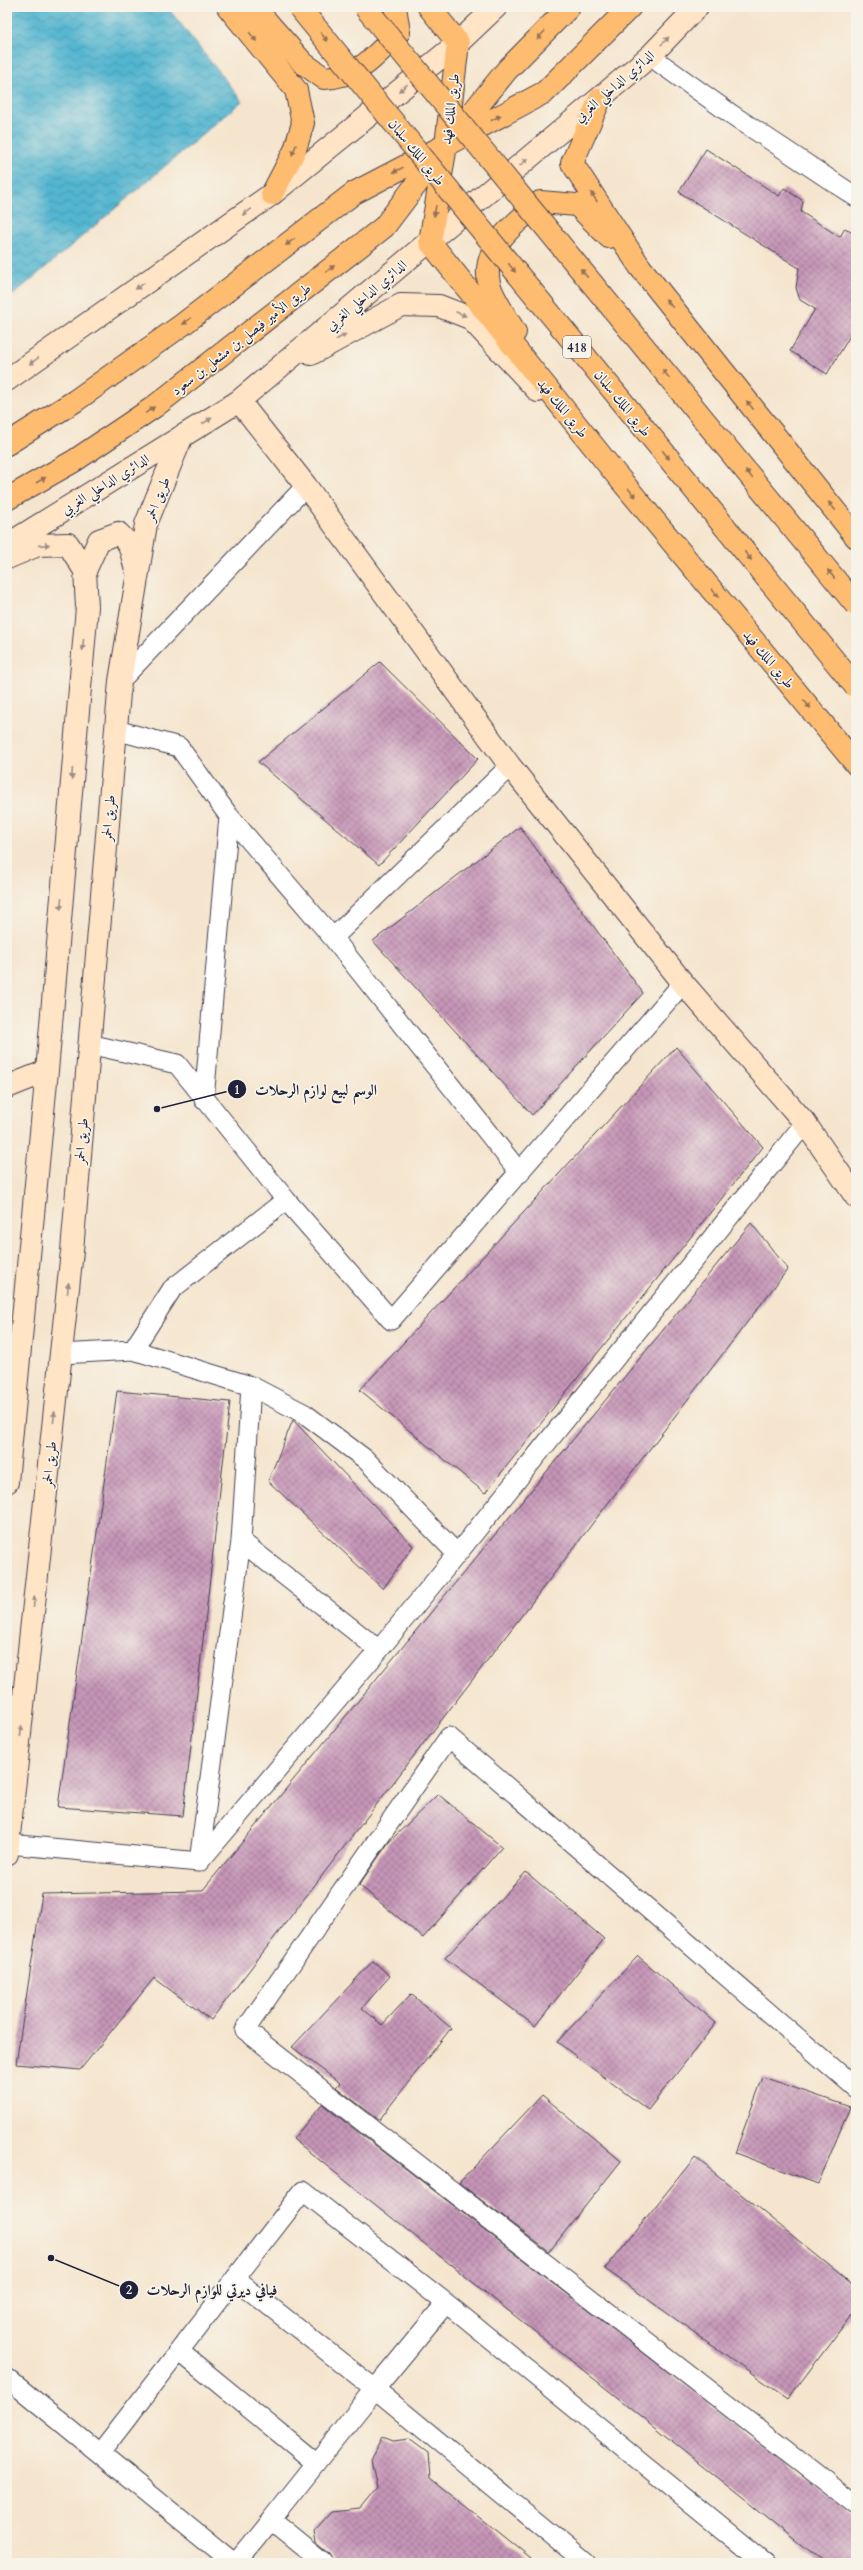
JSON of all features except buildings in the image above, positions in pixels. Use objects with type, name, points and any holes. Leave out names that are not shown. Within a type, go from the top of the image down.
[{"type":"main road","points":[[228,7],[296,90],[303,123],[295,150],[272,194]]},
{"type":"main road","points":[[254,7],[303,63],[324,78],[342,77],[370,62],[399,32],[395,7]]},
{"type":"main road","name":"طريق الملك سلمان","points":[[299,7],[856,687]]},
{"type":"main road","points":[[365,7],[856,605]]},
{"type":"main road","points":[[429,7],[458,43]]},
{"type":"main road","name":"طريق الأمير فيصل بن مشعل بن سعود","points":[[7,499],[74,461],[154,407],[384,227],[446,145],[507,70],[569,7]]},
{"type":"main road","name":"طريق الأمير فيصل بن مشعل بن سعود","points":[[7,444],[75,401],[182,325],[354,193],[545,92],[630,7]]},
{"type":"main road","name":"طريق الملك فهد","points":[[458,43],[446,145],[430,242],[615,473],[856,764]]},
{"type":"main road","points":[[600,99],[572,163],[640,267],[856,537]]},
{"type":"main road","points":[[615,473],[515,333],[489,284],[488,261],[506,231],[540,202],[577,205],[640,267]]},
{"type":"street","points":[[7,380],[272,194],[458,43],[496,7]]},
{"type":"street","name":"الدائري الداخلي الغربي","points":[[7,545],[239,401],[650,56],[697,7]]},
{"type":"street","points":[[650,56],[731,114],[856,198]]},
{"type":"street","points":[[258,385],[370,320],[401,305],[440,306],[470,318],[615,473]]},
{"type":"street","points":[[239,401],[306,486],[510,766],[683,983],[805,1123],[856,1197]]},
{"type":"street","name":"طريق الحمر","points":[[8,1849],[61,1354],[120,681],[146,524],[182,436]]},
{"type":"street","points":[[120,681],[306,486]]},
{"type":"street","points":[[7,1482],[47,1071],[87,607],[85,571],[99,540],[118,533],[129,544],[138,575]]},
{"type":"street","points":[[7,558],[38,545],[68,544],[85,571]]},
{"type":"street","points":[[116,730],[179,747],[229,816],[334,938],[520,1173]]},
{"type":"street","points":[[334,938],[510,766]]},
{"type":"street","points":[[204,1100],[229,816]]},
{"type":"street","points":[[89,1044],[177,1064],[204,1100],[286,1200],[391,1320],[520,1173],[683,983]]},
{"type":"street","points":[[7,1086],[47,1071]]},
{"type":"street","points":[[199,1862],[379,1650],[805,1123]]},
{"type":"street","points":[[133,1350],[172,1289],[286,1200]]},
{"type":"street","points":[[61,1354],[133,1350],[251,1386],[305,1414],[365,1459],[457,1554]]},
{"type":"street","points":[[199,1862],[241,1540],[251,1386]]},
{"type":"street","points":[[241,1540],[379,1650]]},
{"type":"street","points":[[856,2088],[449,1738],[245,2030],[856,2505]]},
{"type":"street","points":[[8,1849],[199,1862]]},
{"type":"street","points":[[100,2454],[303,2191],[446,2302],[765,2563]]},
{"type":"street","points":[[235,2279],[375,2389],[586,2563]]},
{"type":"street","points":[[7,2378],[235,2563],[446,2302]]},
{"type":"street","points":[[180,2351],[316,2463]]},
{"type":"street","points":[[271,2520],[324,2563]]},
{"type":"water","points":[[7,7],[167,7],[242,101],[7,300]]},
{"type":"place","name":"الوسم لبيع لوازم الرحلات","points":[[157,1109]]},
{"type":"place","name":"فيافي ديرتي للوازم الرحلات","points":[[51,2258]]}]
